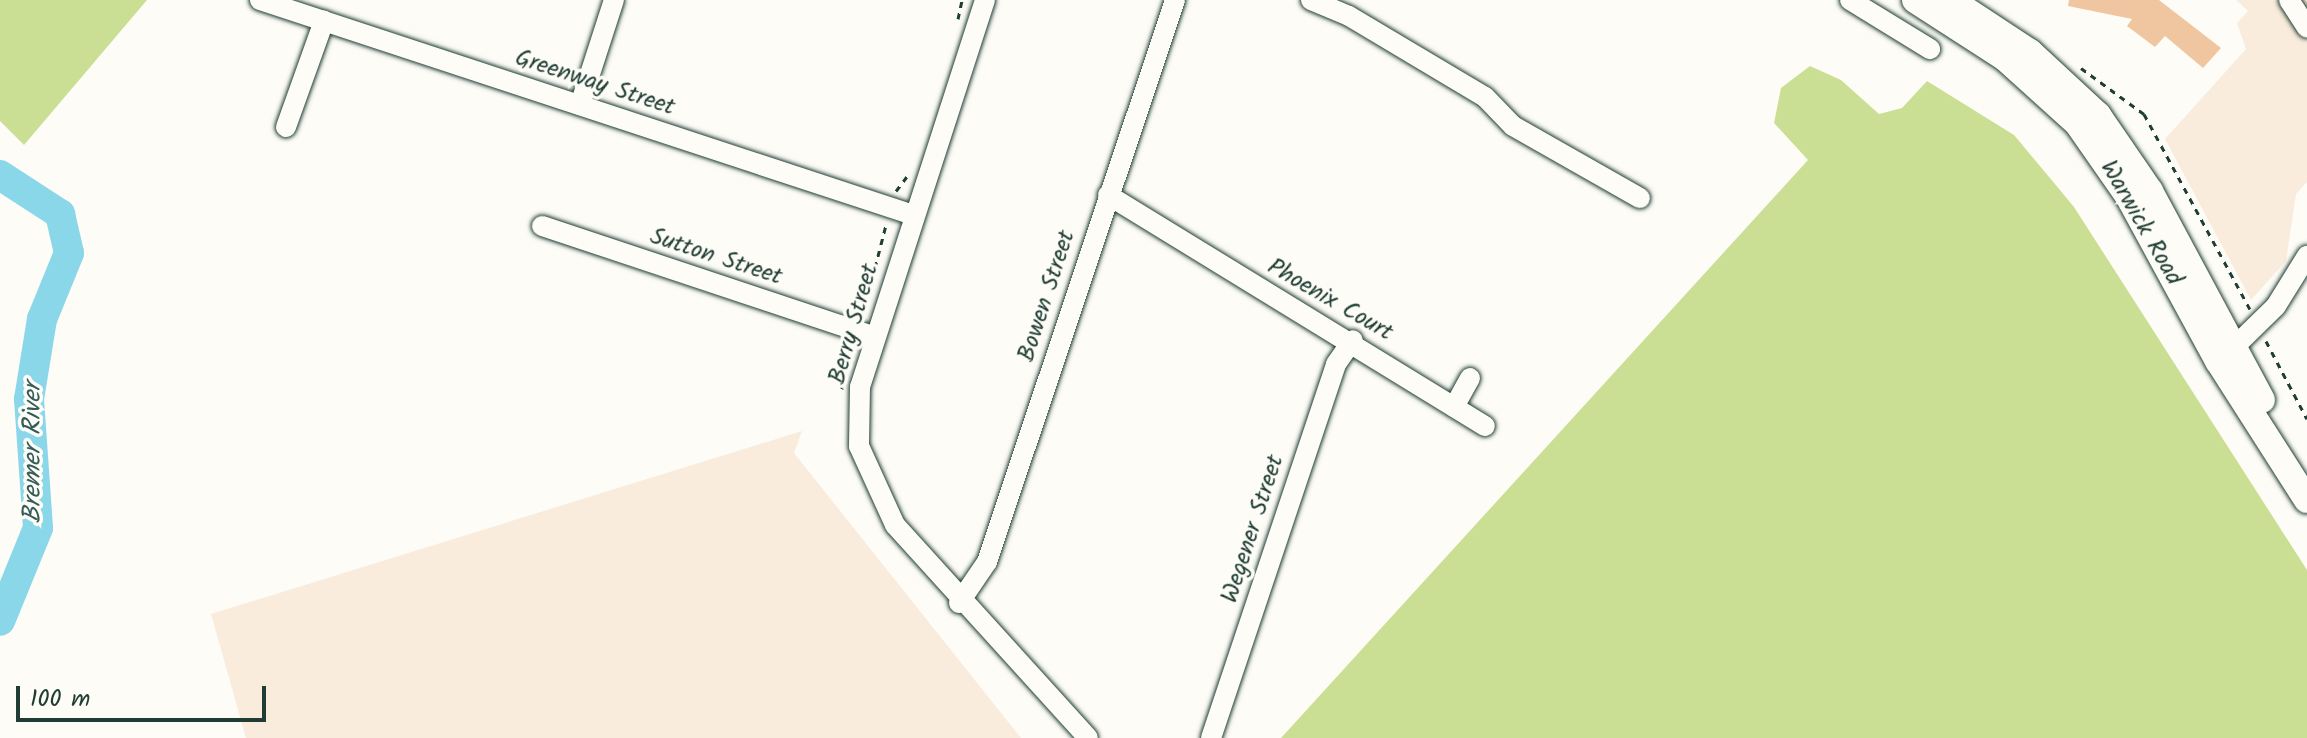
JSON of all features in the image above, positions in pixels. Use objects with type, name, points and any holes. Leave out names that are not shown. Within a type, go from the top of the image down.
[{"type":"main road","name":"Warwick Road","points":[[1915,0],[2005,58],[2077,123],[2128,196],[2226,355],[2307,500]]},
{"type":"main road","name":"Warwick Road","points":[[1951,0],[2030,52],[2098,115],[2150,191],[2226,355],[2307,473]]},
{"type":"street","name":"Greenway Street","points":[[260,0],[913,215]]},
{"type":"street","points":[[580,105],[614,0]]},
{"type":"street","name":"Berry Street","points":[[985,0],[913,215],[860,387],[859,446],[895,525],[959,603],[1088,738]]},
{"type":"street","name":"Bowen Street","points":[[959,603],[987,562],[1175,0]]},
{"type":"street","points":[[1311,0],[1444,73],[1513,126],[1640,198]]},
{"type":"street","points":[[1850,0],[1930,49]]},
{"type":"street","points":[[2289,0],[2307,28]]},
{"type":"street","points":[[286,127],[324,21]]},
{"type":"street","name":"Phoenix Court","points":[[1108,195],[1216,255],[1263,296],[1353,340],[1423,394],[1454,407],[1485,426]]},
{"type":"street","name":"Sutton Street","points":[[542,226],[875,337]]},
{"type":"street","points":[[2226,355],[2276,306],[2307,256]]},
{"type":"street","name":"Wegener Street","points":[[1211,738],[1336,364],[1353,340]]},
{"type":"street","points":[[1454,407],[1470,378]]},
{"type":"shaded area","points":[[2236,0],[2307,0],[2307,182],[2296,194],[2286,261],[2251,300],[2165,139],[2246,49],[2237,23],[2248,11]]},
{"type":"shaded area","points":[[802,431],[794,453],[1021,738],[246,738],[211,614]]},
{"type":"green space","points":[[0,0],[147,0],[24,145],[0,121]]},
{"type":"green space","points":[[1810,66],[1841,80],[1879,114],[1902,108],[1927,81],[2014,135],[2074,207],[2307,570],[2307,738],[1281,738],[1808,160],[1774,123],[1781,88]]},
{"type":"building","points":[[2069,0],[2159,0],[2221,48],[2203,68],[2165,36],[2155,47],[2127,26],[2132,19],[2068,6]]},
{"type":"waterway","name":"Bremer River","points":[[0,175],[60,214],[69,253],[42,319],[29,399],[38,528],[0,621]]}]
